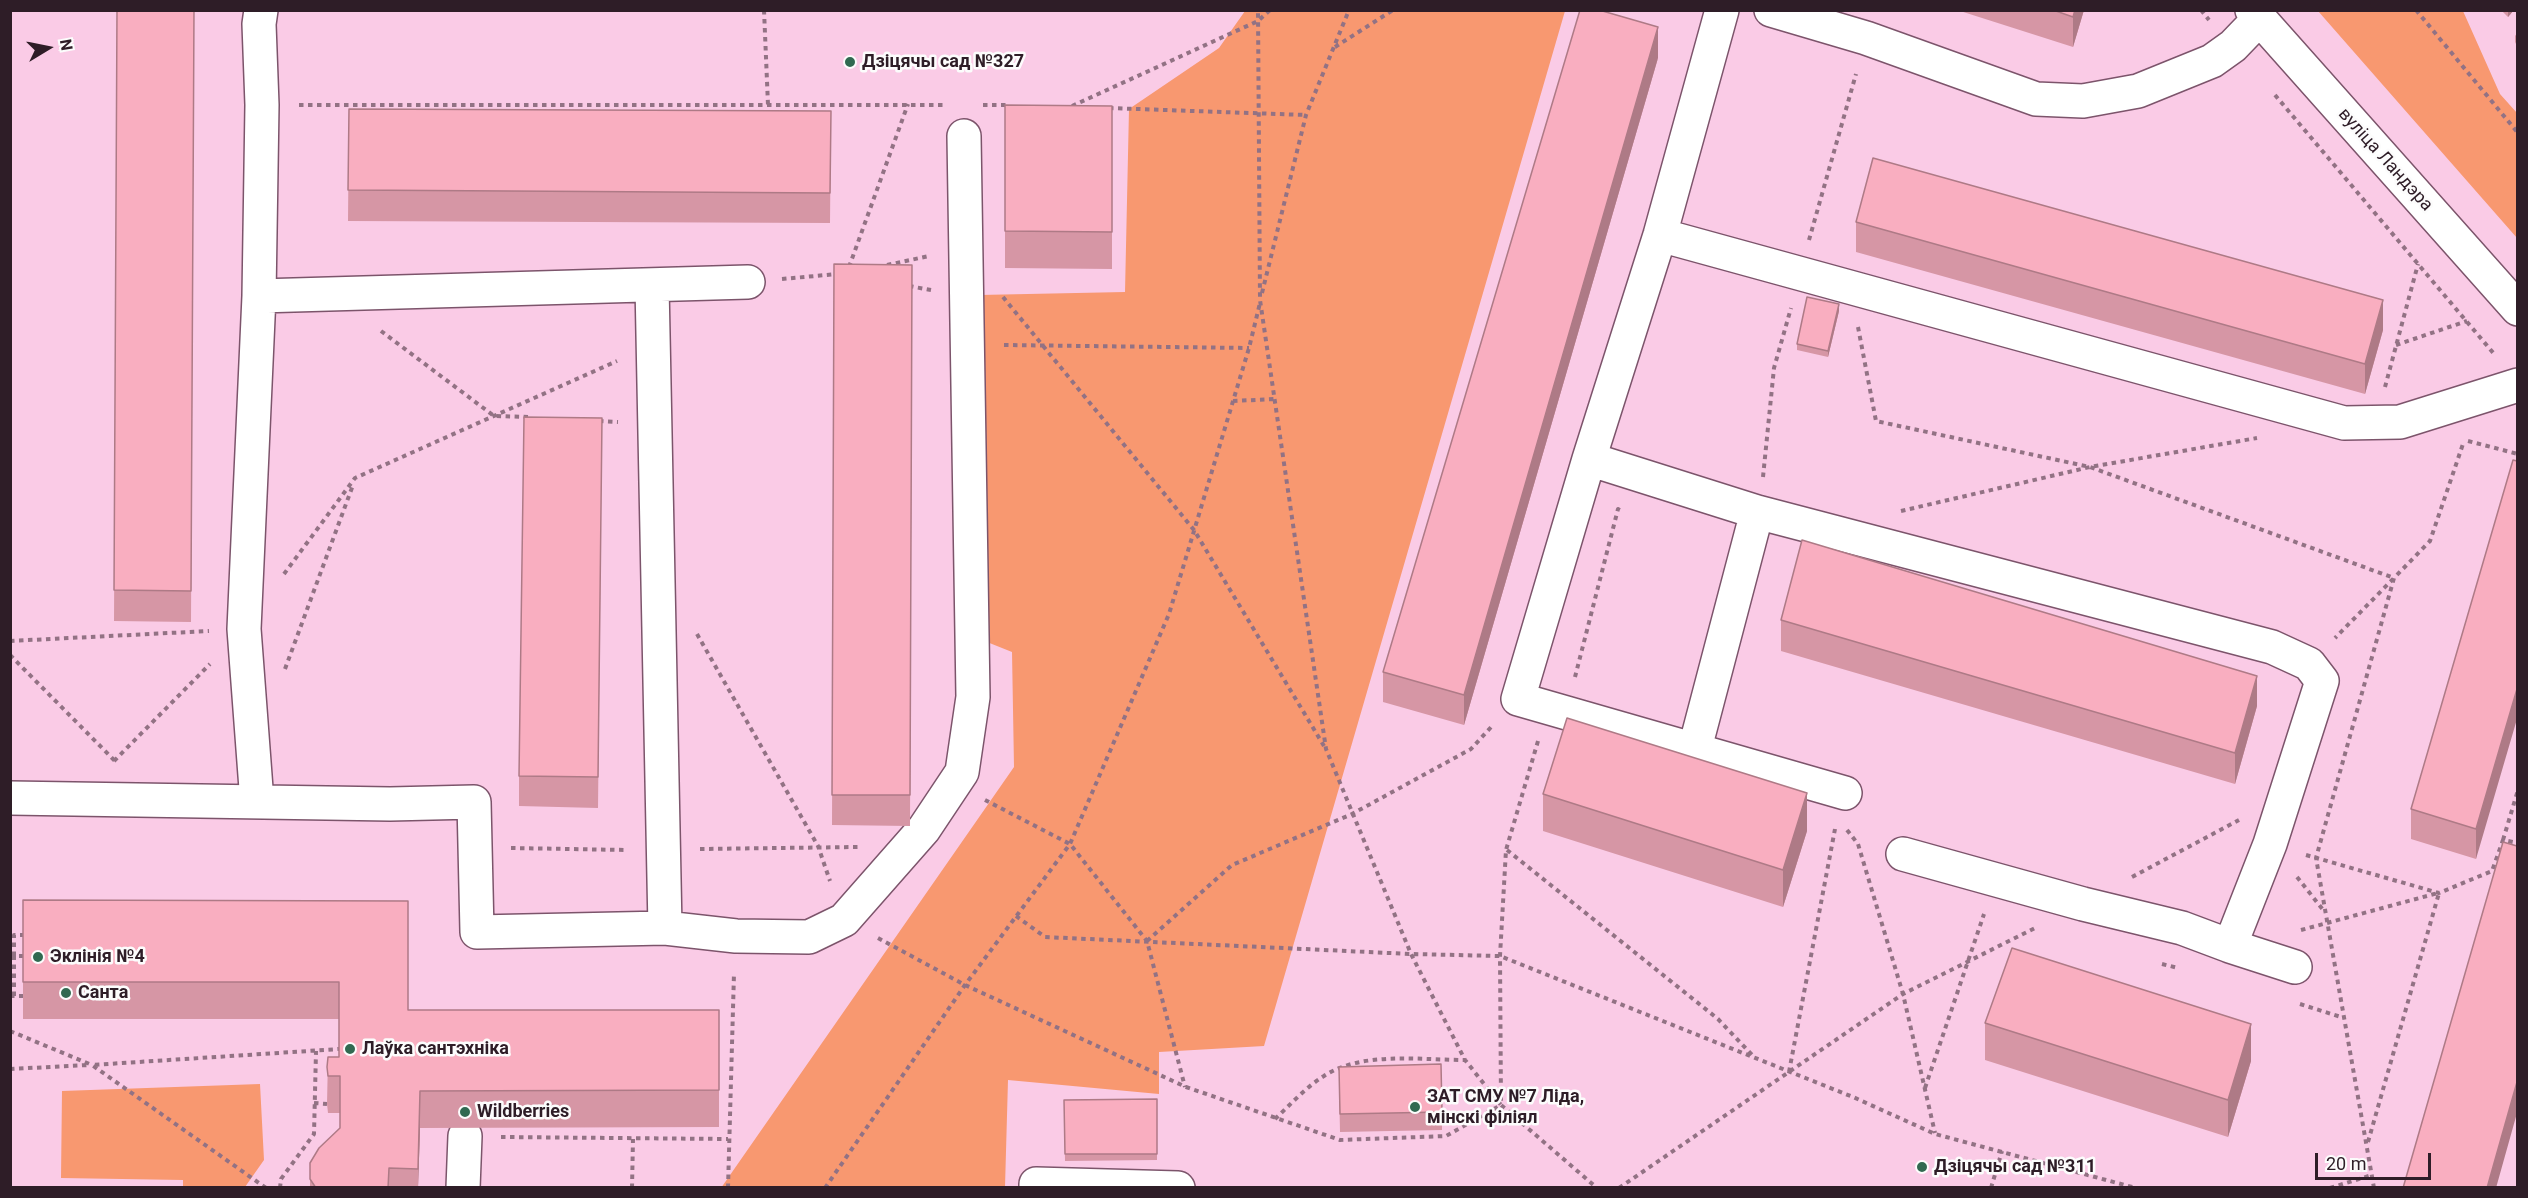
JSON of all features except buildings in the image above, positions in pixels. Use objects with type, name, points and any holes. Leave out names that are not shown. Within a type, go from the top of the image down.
[{"type":"street","points":[[257,802],[244,629],[260,296],[262,105],[259,24],[261,10]]},
{"type":"street","points":[[1722,10],[1660,235],[1589,459],[1543,705],[1695,748],[1841,806]]},
{"type":"street","points":[[1772,10],[1866,38],[2036,99],[2083,101],[2138,91],[2212,61],[2233,46],[2256,15]]},
{"type":"street","name":"вуліца Ландэра","points":[[2256,15],[2517,309]]},
{"type":"street","points":[[10,798],[257,802],[474,802],[477,932],[665,928],[736,936],[809,937],[844,920],[924,829],[962,772],[973,697],[965,297],[968,120]]},
{"type":"street","points":[[1660,235],[2344,423],[2400,422],[2517,385]]},
{"type":"street","points":[[260,296],[748,282]]},
{"type":"street","points":[[652,285],[665,928]]},
{"type":"street","points":[[1589,459],[1757,512],[2272,647],[2309,664],[2322,681],[2270,844],[2230,946]]},
{"type":"street","points":[[1695,748],[1757,512]]},
{"type":"street","points":[[1903,854],[2083,904],[2182,928],[2295,968]]},
{"type":"street","points":[[463,1188],[465,1136]]},
{"type":"street","points":[[1036,1188],[1036,1184],[1178,1188]]},
{"type":"path","points":[[764,10],[768,105]]},
{"type":"path","points":[[1258,10],[1260,300],[1326,750]]},
{"type":"path","points":[[1072,106],[1258,21],[1270,10]]},
{"type":"path","points":[[825,1188],[965,985],[1070,844],[1169,614],[1249,348],[1306,115],[1349,10]]},
{"type":"path","points":[[1334,47],[1393,10]]},
{"type":"path","points":[[2200,10],[2233,46]]},
{"type":"path","points":[[2416,10],[2517,133]]},
{"type":"path","points":[[1763,480],[1774,368],[1866,38]]},
{"type":"path","points":[[2271,91],[2498,357]]},
{"type":"path","points":[[847,273],[908,104]]},
{"type":"path","points":[[262,105],[950,105]]},
{"type":"path","points":[[968,120],[1016,105]]},
{"type":"path","points":[[1061,106],[1083,106]]},
{"type":"path","points":[[1106,108],[1306,115]]},
{"type":"path","points":[[879,267],[965,249]]},
{"type":"path","points":[[2385,389],[2418,264]]},
{"type":"path","points":[[748,282],[858,271]]},
{"type":"path","points":[[901,284],[965,297]]},
{"type":"path","points":[[1850,287],[1876,421],[2090,467],[2394,578]]},
{"type":"path","points":[[1001,293],[1194,530],[1326,750],[1411,954],[1465,1060],[1501,1105],[1597,1188]]},
{"type":"path","points":[[2396,345],[2467,321]]},
{"type":"path","points":[[380,330],[494,416],[529,417]]},
{"type":"path","points":[[279,582],[355,478],[654,345]]},
{"type":"path","points":[[967,345],[1249,348]]},
{"type":"path","points":[[1233,401],[1275,399]]},
{"type":"path","points":[[589,420],[624,422]]},
{"type":"path","points":[[1896,512],[2090,467],[2263,437]]},
{"type":"path","points":[[2309,664],[2430,541],[2464,440],[2517,454]]},
{"type":"path","points":[[282,679],[355,478]]},
{"type":"path","points":[[1147,941],[1232,865],[1352,814],[1543,705],[1577,670],[1618,509],[1629,513]]},
{"type":"path","points":[[2374,1188],[2316,858],[2394,578]]},
{"type":"path","points":[[692,624],[818,846],[844,920],[965,985],[1186,1087],[1340,1140],[1446,1136],[1501,1105]]},
{"type":"path","points":[[10,642],[244,629]]},
{"type":"path","points":[[104,766],[114,761],[244,629]]},
{"type":"path","points":[[10,655],[114,761],[125,765]]},
{"type":"path","points":[[1501,1105],[1500,956],[1506,850],[1543,705]]},
{"type":"path","points":[[954,784],[1070,844],[1147,941],[1186,1087]]},
{"type":"path","points":[[2295,931],[2439,893],[2492,870],[2517,790]]},
{"type":"path","points":[[1841,806],[1858,844],[1903,994],[1935,1134]]},
{"type":"path","points":[[1789,1072],[1841,806]]},
{"type":"path","points":[[1619,1188],[1903,994],[2083,904],[2242,818],[2270,844],[2439,893]]},
{"type":"path","points":[[2503,840],[2517,843]]},
{"type":"path","points":[[1506,850],[1718,1019],[1755,1058]]},
{"type":"path","points":[[1925,1089],[1970,961],[1995,879]]},
{"type":"path","points":[[2367,1145],[2439,893]]},
{"type":"path","points":[[1016,916],[1045,938],[1500,956],[1755,1058],[1935,1134],[2136,1188]]},
{"type":"path","points":[[23,996],[12,996],[14,934],[33,935]]},
{"type":"path","points":[[728,1188],[736,936]]},
{"type":"path","points":[[14,957],[23,956]]},
{"type":"path","points":[[2296,1003],[2345,1018]]},
{"type":"path","points":[[10,1031],[92,1065],[266,1188]]},
{"type":"path","points":[[10,1069],[339,1049]]},
{"type":"path","points":[[279,1188],[281,1179],[314,1134],[316,1051]]},
{"type":"path","points":[[1275,1119],[1323,1076],[1353,1062],[1382,1059],[1465,1060]]},
{"type":"path","points":[[1382,1059],[1382,1068]]},
{"type":"path","points":[[314,1103],[327,1104]]},
{"type":"path","points":[[465,1136],[728,1139]]},
{"type":"path","points":[[632,1188],[633,1139]]},
{"type":"path","points":[[1991,1188],[2002,1151]]},
{"type":"path","points":[[2330,1188],[2372,1174]]},
{"type":"shaded area","points":[[1245,11],[1565,11],[1264,1046],[1159,1052],[1159,1094],[1008,1080],[1005,1187],[721,1188],[1014,767],[1012,652],[987,642],[979,295],[1125,292],[1129,109],[1219,48]]},
{"type":"shaded area","points":[[2318,11],[2463,11],[2500,94],[2517,113],[2517,238]]},
{"type":"shaded area","points":[[260,1084],[264,1160],[245,1187],[183,1187],[183,1180],[61,1178],[62,1091]]},
{"type":"place","name":"Дзіцячы сад №327","points":[[850,62]]},
{"type":"place","name":"Эклінія №4","points":[[38,957]]},
{"type":"place","name":"Санта","points":[[66,993]]},
{"type":"place","name":"Лаўка сантэхніка","points":[[350,1049]]},
{"type":"place","name":"ЗАТ СМУ №7 Ліда, мінскі філіял","points":[[1415,1107]]},
{"type":"place","name":"Wildberries","points":[[465,1112]]},
{"type":"place","name":"Дзіцячы сад №311","points":[[1922,1167]]}]
